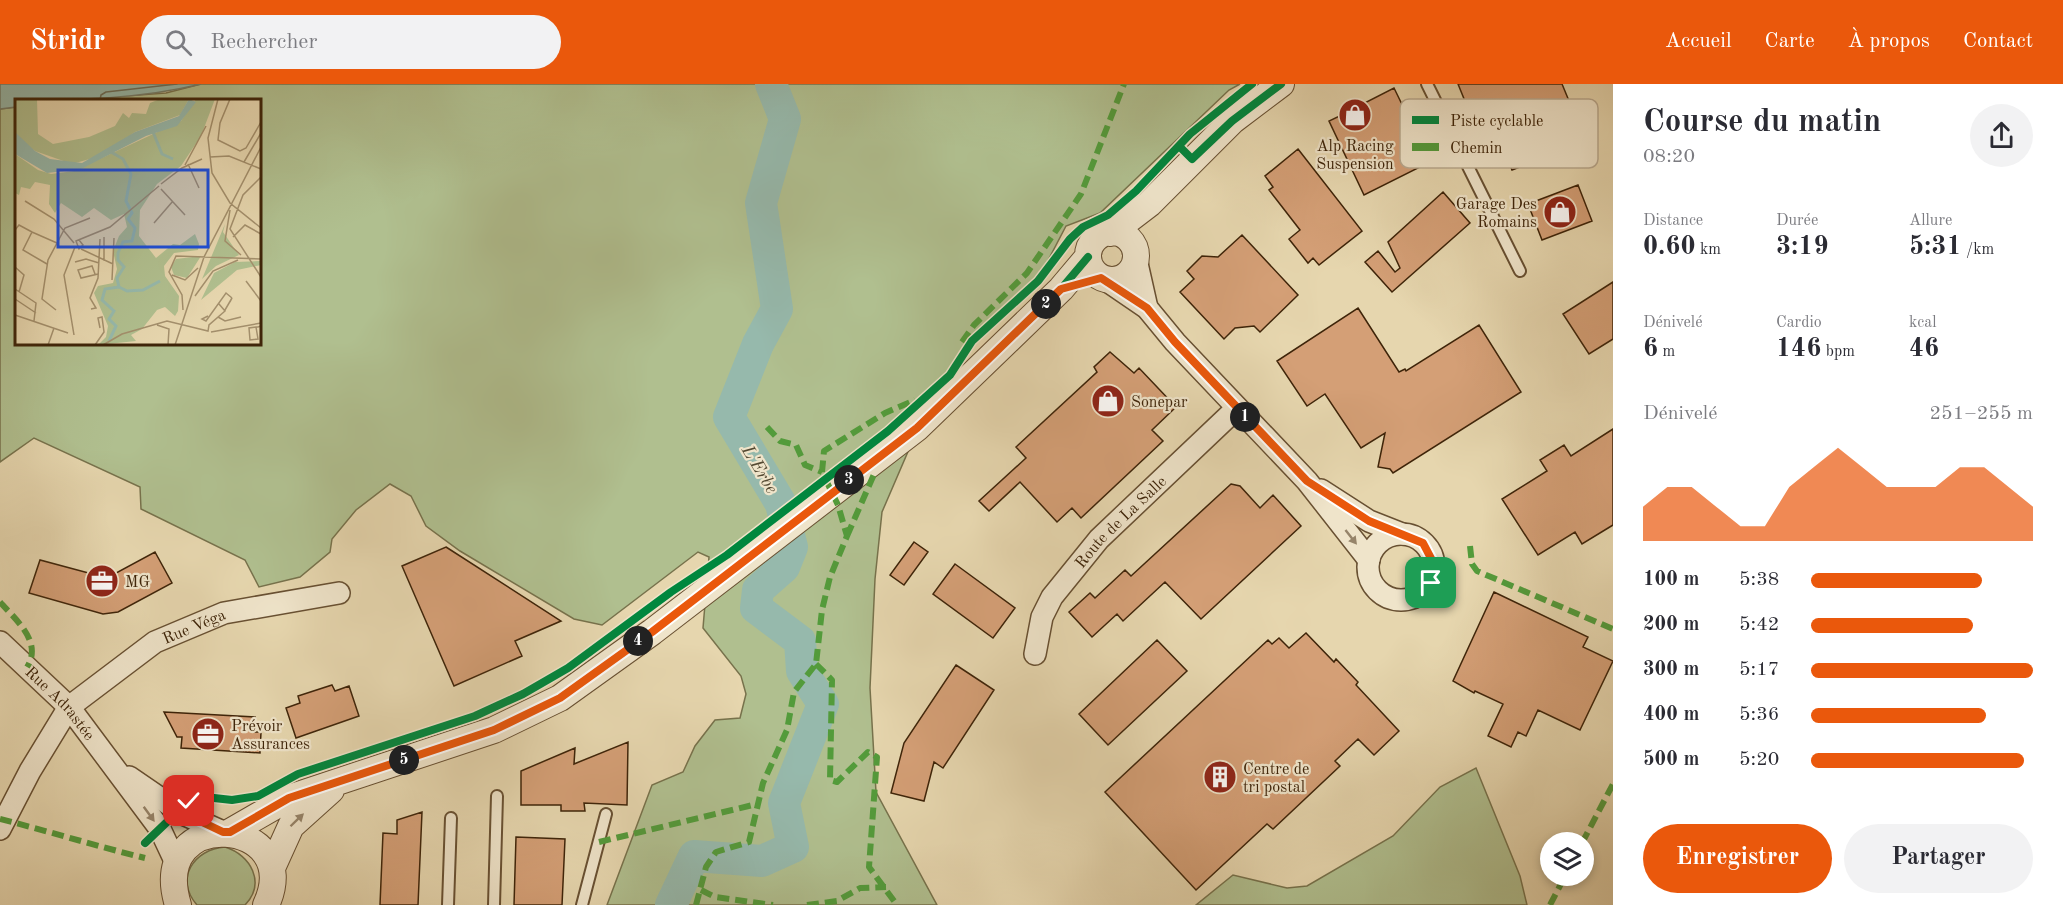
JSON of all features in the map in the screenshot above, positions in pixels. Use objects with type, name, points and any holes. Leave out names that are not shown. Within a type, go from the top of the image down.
[{"type":"street","points":[[1281,84],[1232,121],[1149,204],[1111,232],[1094,240],[1098,272],[1147,308],[1175,342],[1307,481],[1369,560],[1371,580],[1383,595],[1401,600],[1420,595],[1432,579],[1432,556],[1420,541],[1369,521],[1307,481]]},
{"type":"street","points":[[227,832],[289,798],[494,730],[560,698],[917,428],[1061,289],[1098,272],[1126,276],[1132,268],[1134,252],[1149,204]]},
{"type":"street","points":[[1111,232],[1120,234],[1134,252],[1147,308]]},
{"type":"street","name":"Route de La Salle","points":[[1035,654],[1042,617],[1053,597],[1099,539],[1237,408]]},
{"type":"street","points":[[1369,560],[1382,541],[1402,534]]},
{"type":"street","name":"Rue Véga","points":[[69,707],[154,642],[224,612],[339,593]]},
{"type":"street","name":"Rue Adrastée","points":[[0,642],[69,707],[160,829],[176,863]]},
{"type":"street","points":[[0,829],[30,771],[69,707]]},
{"type":"street","name":"Rue Adrastée","points":[[116,768],[183,814],[227,832]]},
{"type":"street","points":[[273,892],[291,826],[338,783]]},
{"type":"street","points":[[178,905],[172,884],[176,863],[189,844],[210,833],[227,832],[249,838],[263,851],[273,892]]},
{"type":"lane","points":[[1427,84],[1434,99]]},
{"type":"lane","points":[[1469,168],[1520,271]]},
{"type":"lane","points":[[494,905],[497,796]]},
{"type":"lane","points":[[582,905],[606,814]]},
{"type":"lane","points":[[448,905],[450,818]]},
{"type":"green space","points":[[201,84],[1240,84],[1229,90],[1100,213],[1066,226],[1042,272],[981,334],[926,397],[913,440],[882,512],[875,579],[870,688],[876,792],[937,905],[607,905],[652,785],[683,772],[695,746],[715,720],[740,718],[746,694],[741,676],[703,628],[709,557],[698,552],[602,625],[574,619],[460,551],[426,526],[411,496],[390,484],[356,510],[332,539],[330,552],[300,577],[259,587],[245,560],[141,509],[140,487],[34,438],[0,462],[0,109],[15,107],[15,345],[261,345],[261,99],[83,99],[166,93]]},
{"type":"green space","points":[[1476,768],[1520,876],[1527,905],[1196,905],[1233,875],[1287,888],[1307,886],[1393,836],[1440,787]]},
{"type":"green space","points":[[225,847],[242,856],[253,871],[255,879],[251,897],[245,905],[197,905],[187,885],[191,867],[204,853]]},
{"type":"water","points":[[0,84],[201,84],[132,96],[86,99],[15,99],[15,107],[0,109]]},
{"type":"building","points":[[1458,84],[1562,84],[1568,99],[1464,99]]},
{"type":"building","points":[[1394,88],[1400,100],[1400,168],[1418,168],[1364,195],[1329,121],[1346,113],[1344,110],[1356,104],[1357,107]]},
{"type":"building","points":[[1298,149],[1362,231],[1319,265],[1313,258],[1308,263],[1289,239],[1300,230],[1269,190],[1273,187],[1265,176]]},
{"type":"building","name":"Garage Des Romains","points":[[1578,185],[1592,221],[1542,240],[1528,204]]},
{"type":"building","points":[[1443,192],[1470,223],[1392,292],[1365,262],[1378,251],[1395,272],[1400,268],[1388,242]]},
{"type":"building","points":[[1242,235],[1298,295],[1260,332],[1254,326],[1235,328],[1224,339],[1180,292],[1194,279],[1187,271],[1202,256],[1218,257]]},
{"type":"building","points":[[1613,282],[1613,339],[1589,354],[1563,314]]},
{"type":"building","points":[[1358,308],[1399,372],[1405,369],[1406,371],[1479,325],[1521,392],[1393,473],[1390,469],[1378,467],[1385,433],[1361,448],[1325,394],[1307,406],[1277,361]]},
{"type":"building","points":[[1110,352],[1134,373],[1139,368],[1176,407],[1152,430],[1163,441],[1081,518],[1072,508],[1057,522],[1020,482],[989,511],[979,501],[1026,458],[1016,447],[1097,372],[1094,367]]},
{"type":"building","points":[[1613,429],[1613,525],[1582,544],[1575,532],[1538,555],[1502,499],[1547,471],[1540,460],[1564,445],[1571,456]]},
{"type":"building","points":[[1231,484],[1240,486],[1260,508],[1273,495],[1301,526],[1201,619],[1165,582],[1123,621],[1117,614],[1092,637],[1069,612],[1090,593],[1095,598],[1125,570],[1131,576]]},
{"type":"building","points":[[914,542],[928,552],[904,585],[890,575]]},
{"type":"building","points":[[446,547],[561,621],[515,641],[522,656],[454,686],[402,566]]},
{"type":"building","name":"MG","points":[[155,552],[172,583],[118,612],[103,614],[29,593],[40,560],[107,578]]},
{"type":"building","points":[[955,564],[1015,608],[993,638],[933,594]]},
{"type":"building","points":[[1494,592],[1588,637],[1583,647],[1613,661],[1580,730],[1538,710],[1526,736],[1518,732],[1511,747],[1488,736],[1503,704],[1475,691],[1474,693],[1453,681]]},
{"type":"building","name":"Centre de tri postal","points":[[1306,633],[1334,662],[1336,659],[1358,682],[1356,685],[1399,731],[1374,755],[1358,739],[1335,761],[1340,766],[1273,829],[1267,824],[1196,890],[1105,792],[1268,640],[1272,644],[1279,638],[1289,648]]},
{"type":"building","points":[[1157,640],[1187,671],[1108,745],[1079,714]]},
{"type":"building","points":[[956,665],[994,690],[943,768],[934,762],[924,801],[891,793],[904,743]]},
{"type":"building","points":[[332,685],[335,691],[349,686],[359,716],[296,738],[286,708],[300,703],[298,696]]},
{"type":"building","points":[[164,712],[255,717],[254,732],[261,732],[260,753],[181,748],[182,737],[177,737]]},
{"type":"building","points":[[628,742],[627,805],[584,803],[585,811],[561,811],[561,805],[521,805],[521,771],[575,748],[574,764]]},
{"type":"building","points":[[422,812],[418,905],[380,905],[383,833],[397,834],[397,820]]},
{"type":"building","points":[[516,837],[565,839],[562,905],[514,905]]},
{"type":"waterway","name":"L'Erbe","points":[[671,905],[694,856],[762,861],[793,847],[784,803],[823,704],[802,671],[800,641],[756,608],[758,590],[784,567],[792,547],[781,504],[729,417],[758,344],[777,309],[761,203],[785,119],[771,84]]},
{"type":"marked path","points":[[962,342],[974,325],[1027,273],[1081,194],[1124,84]]},
{"type":"marked path","points":[[696,905],[706,867],[716,852],[749,842],[763,783],[787,730],[794,692],[816,664],[822,610],[830,577],[847,536],[838,505],[822,472],[824,451],[885,413],[915,400]]},
{"type":"marked path","points":[[767,427],[780,441],[796,445],[805,465],[822,472]]},
{"type":"marked path","points":[[847,536],[875,472]]},
{"type":"marked path","points":[[1470,546],[1472,564],[1477,571],[1613,629]]},
{"type":"marked path","points":[[0,602],[20,624],[30,640],[32,649],[27,667]]},
{"type":"marked path","points":[[816,664],[832,680],[830,780],[837,782],[868,752],[877,757],[869,867],[897,905]]},
{"type":"marked path","points":[[1588,832],[1613,784]]},
{"type":"marked path","points":[[599,842],[757,804]]},
{"type":"marked path","points":[[0,819],[145,858]]},
{"type":"marked path","points":[[1550,905],[1560,886]]},
{"type":"marked path","points":[[807,905],[837,901],[860,888],[886,887]]},
{"type":"marked path","points":[[701,890],[715,897],[773,905]]},
{"type":"cycle path","points":[[145,843],[189,801],[205,797],[232,800],[258,796],[298,774],[475,716],[523,694],[568,668],[671,592],[727,555],[888,431],[950,375],[972,341],[1038,281],[1070,239],[1083,227],[1108,215],[1136,191],[1190,134],[1252,84]]},
{"type":"cycle path","points":[[1180,147],[1192,159],[1232,121],[1281,84]]},
{"type":"cycle path","points":[[230,832],[289,798],[494,730],[560,698],[652,632],[917,428],[1061,289],[1088,257]]},
{"type":"place","name":"Alp Racing Suspension","points":[[1355,115]]},
{"type":"place","name":"Garage Des Romains","points":[[1560,212]]},
{"type":"place","name":"Sonepar","points":[[1108,401]]},
{"type":"place","name":"MG","points":[[102,581]]},
{"type":"place","name":"Prévoir Assurances","points":[[208,734]]},
{"type":"place","name":"Centre de tri postal","points":[[1220,777]]},
{"type":"route","points":[[189,801],[179,811],[223,832],[230,832],[268,808],[289,798],[494,730],[560,698],[652,632],[917,428],[1061,289],[1101,278],[1147,308],[1175,342],[1307,481],[1369,521],[1423,543],[1431,552],[1434,564],[1431,583]]}]
